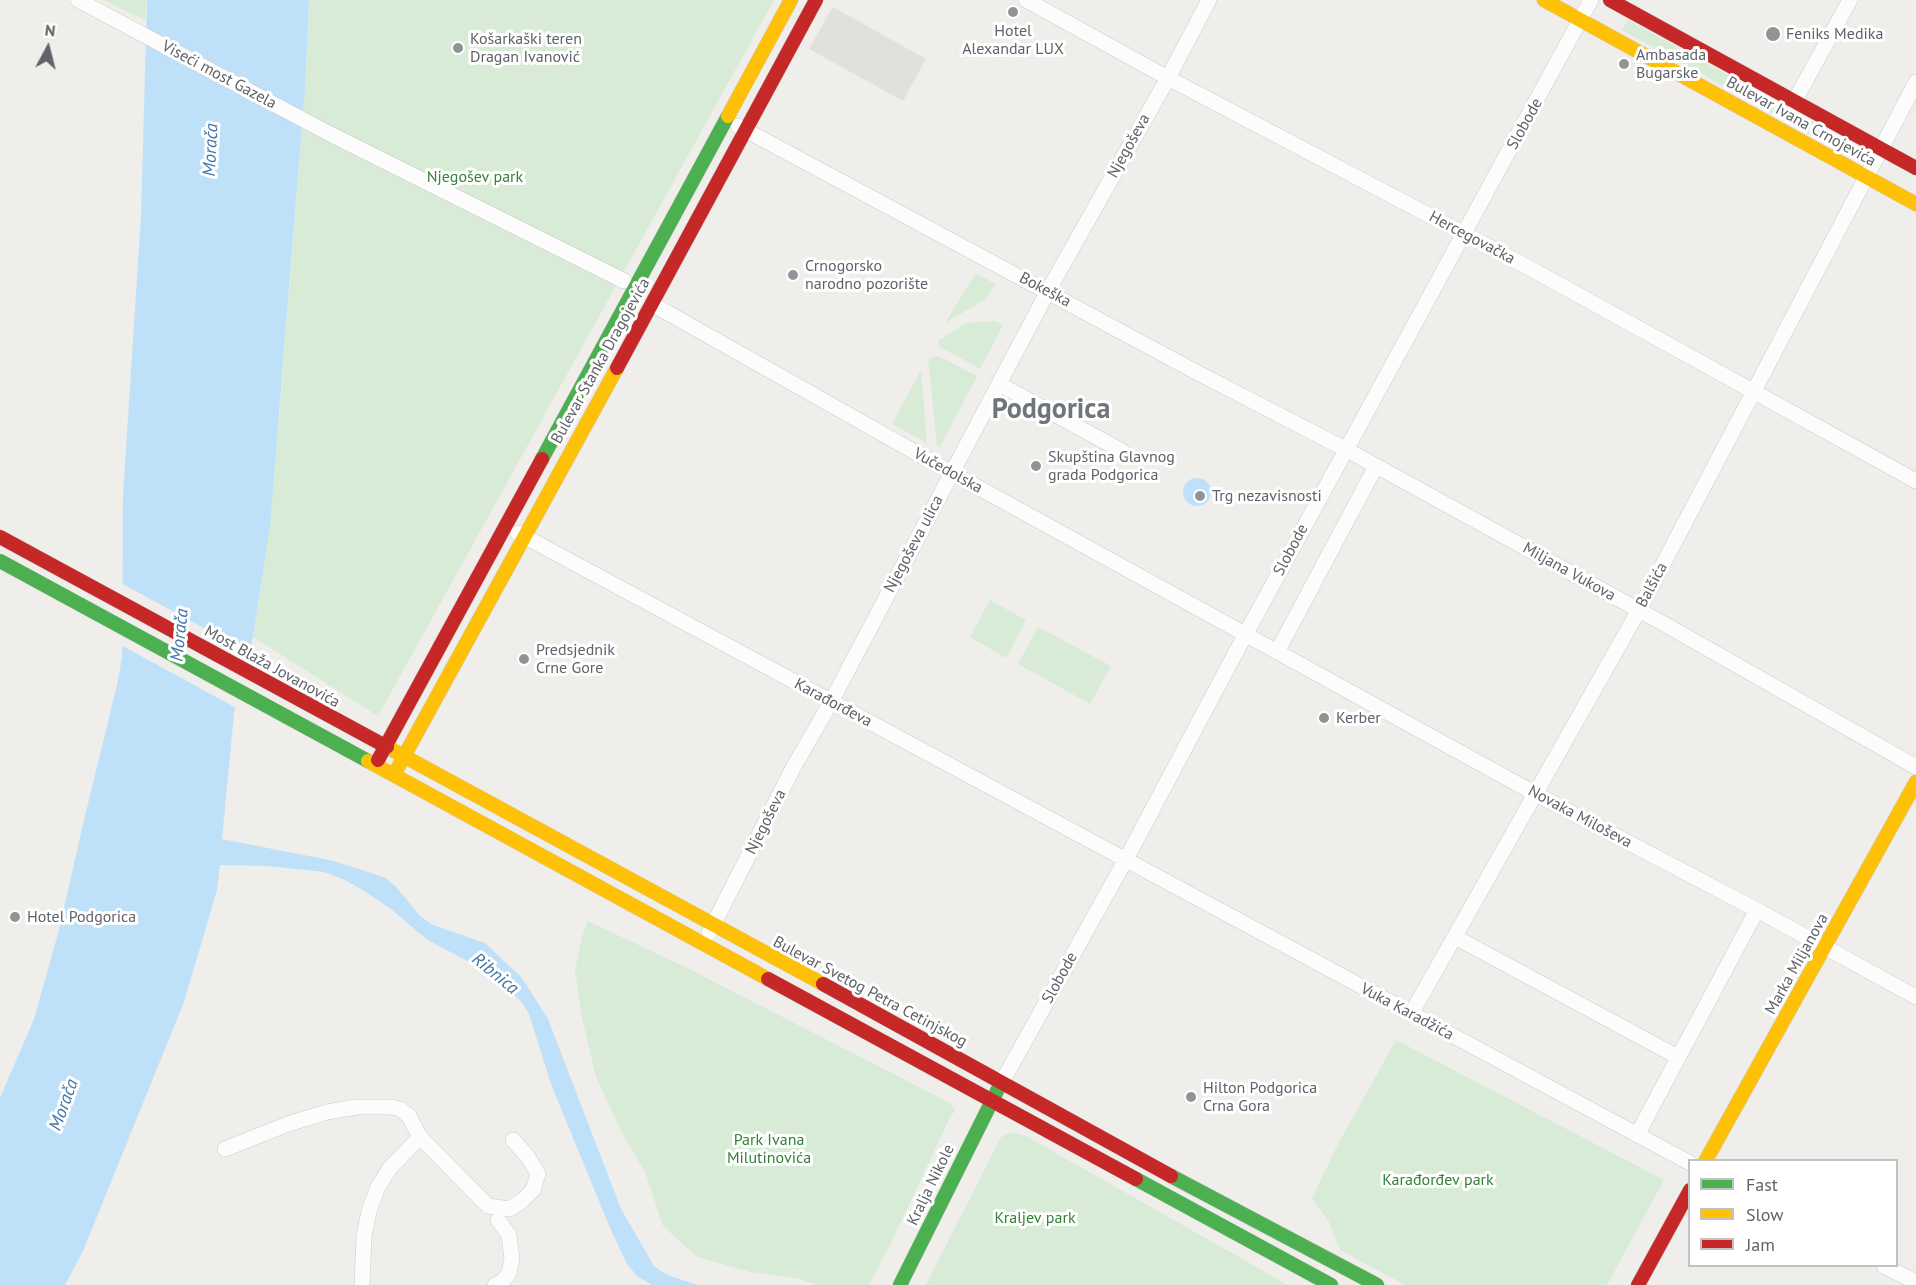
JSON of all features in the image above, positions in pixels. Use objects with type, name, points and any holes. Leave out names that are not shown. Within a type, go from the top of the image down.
[{"type":"main road","name":"Bulevar Stanka Dragojevića","points":[[375,765],[791,0]]},
{"type":"main road","name":"Bulevar Stanka Dragojevića","points":[[394,775],[816,0]]},
{"type":"main road","name":"Bulevar Ivana Crnojevića","points":[[1544,0],[1916,204]]},
{"type":"main road","name":"Bulevar Ivana Crnojevića","points":[[1610,0],[1916,168]]},
{"type":"main road","name":"Most Blaža Jovanovića","points":[[0,537],[347,727]]},
{"type":"main road","points":[[0,561],[1331,1285]]},
{"type":"main road","name":"Bulevar Svetog Petra Cetinjskog","points":[[347,727],[1002,1082],[1093,1134],[1377,1285]]},
{"type":"main road","name":"Marka Miljanova","points":[[1707,1159],[1916,782]]},
{"type":"main road","name":"Slobode","points":[[992,1100],[1002,1082]]},
{"type":"main road","name":"Kralja Nikole","points":[[900,1285],[992,1100]]},
{"type":"main road","points":[[1638,1285],[1688,1192]]},
{"type":"street","name":"Viseći most Gazela","points":[[78,0],[332,135],[624,281]]},
{"type":"street","name":"Hercegovačka","points":[[1026,0],[1168,78],[1464,234],[1916,481]]},
{"type":"street","name":"Njegoševa","points":[[1048,291],[1168,78],[1209,0]]},
{"type":"street","name":"Slobode","points":[[1002,1082],[1125,861],[1591,0]]},
{"type":"street","points":[[1794,102],[1850,0]]},
{"type":"street","name":"Balšića","points":[[1412,1014],[1639,610],[1916,82]]},
{"type":"street","name":"Bokeška","points":[[726,120],[1198,373],[1347,450]]},
{"type":"street","name":"Njegoševa ulica","points":[[831,702],[1048,291]]},
{"type":"street","name":"Vučedolska","points":[[652,304],[1246,635]]},
{"type":"street","points":[[999,384],[1122,451]]},
{"type":"street","name":"Miljana Vukova","points":[[1347,450],[1639,610],[1916,766]]},
{"type":"street","points":[[1277,652],[1376,466]]},
{"type":"street","name":"Karađorđeva","points":[[505,525],[1125,861]]},
{"type":"street","name":"Novaka Miloševa","points":[[1246,635],[1534,794],[1757,910],[1916,997]]},
{"type":"street","name":"Njegoševa","points":[[704,944],[793,768],[831,702]]},
{"type":"street","name":"Vuka Karadžića","points":[[1125,861],[1688,1162]]},
{"type":"street","points":[[1637,1135],[1757,910]]},
{"type":"street","points":[[1455,937],[1678,1057]]},
{"type":"street","points":[[225,1149],[288,1124],[327,1112],[356,1107],[391,1107],[400,1109],[409,1116],[420,1137],[488,1206],[509,1209],[533,1190],[538,1174],[528,1157],[513,1140]]},
{"type":"street","points":[[362,1285],[364,1237],[378,1187],[390,1168],[420,1137]]},
{"type":"street","points":[[495,1285],[503,1281],[509,1273],[512,1259],[509,1234],[498,1220]]},
{"type":"street","points":[[1886,1267],[1916,1282]]},
{"type":"shaded area","points":[[833,7],[926,59],[903,101],[809,49]]},
{"type":"green space","points":[[103,0],[147,0],[145,20]]},
{"type":"green space","name":"Njegošev park","points":[[309,0],[774,0],[378,716],[253,637],[280,408],[305,88]]},
{"type":"green space","points":[[1628,20],[1858,147],[1852,157],[1622,30]]},
{"type":"green space","points":[[976,273],[995,284],[986,299],[945,323]]},
{"type":"green space","points":[[996,321],[1003,325],[980,369],[939,346],[938,341],[966,323]]},
{"type":"green space","points":[[938,356],[977,376],[940,447],[937,446],[928,359]]},
{"type":"green space","points":[[921,370],[927,443],[892,424]]},
{"type":"green space","points":[[990,600],[1026,620],[1006,658],[970,637]]},
{"type":"green space","points":[[1038,627],[1111,666],[1090,704],[1018,664]]},
{"type":"green space","name":"Park Ivana Milutinovića","points":[[588,921],[689,969],[950,1103],[955,1111],[950,1117],[869,1285],[817,1285],[797,1278],[750,1272],[697,1257],[663,1226],[646,1174],[620,1129],[596,1077],[582,1018],[575,970]]},
{"type":"green space","name":"Karađorđev park","points":[[1396,1040],[1664,1180],[1607,1285],[1405,1285],[1340,1250],[1329,1222],[1312,1198],[1337,1146]]},
{"type":"green space","name":"Kraljev park","points":[[1013,1132],[1026,1136],[1288,1285],[926,1285],[1001,1137]]},
{"type":"water","points":[[147,0],[309,0],[305,88],[270,525],[253,637],[234,713],[222,839],[334,861],[386,878],[420,916],[433,925],[485,943],[522,978],[548,1019],[621,1209],[654,1266],[665,1274],[697,1285],[652,1285],[637,1276],[627,1264],[551,1084],[529,1014],[521,1001],[486,971],[426,939],[391,909],[345,880],[324,872],[268,866],[220,865],[217,890],[184,1002],[83,1251],[65,1285],[0,1285],[0,1098],[34,1019],[59,930],[122,657],[123,495],[141,216]]},
{"type":"water","points":[[1197,478],[1207,482],[1211,492],[1207,502],[1197,506],[1187,502],[1183,492],[1187,482]]},
{"type":"pier","points":[[119,582],[252,654],[238,709],[119,644]]},
{"type":"traffic: fast","points":[[542,459],[728,116]]},
{"type":"traffic: fast","points":[[0,561],[368,761]]},
{"type":"traffic: fast","points":[[900,1285],[998,1089]]},
{"type":"traffic: fast","points":[[1171,1176],[1377,1285]]},
{"type":"traffic: fast","points":[[1136,1179],[1331,1285]]},
{"type":"traffic: slow","points":[[728,116],[791,0]]},
{"type":"traffic: slow","points":[[1544,0],[1916,204]]},
{"type":"traffic: slow","points":[[396,771],[617,368]]},
{"type":"traffic: slow","points":[[387,747],[823,984]]},
{"type":"traffic: slow","points":[[368,761],[768,979]]},
{"type":"traffic: slow","points":[[1707,1159],[1916,782]]},
{"type":"traffic: jam","points":[[617,368],[816,0]]},
{"type":"traffic: jam","points":[[1610,0],[1916,168]]},
{"type":"traffic: jam","points":[[378,760],[542,459]]},
{"type":"traffic: jam","points":[[0,537],[387,747]]},
{"type":"traffic: jam","points":[[768,979],[1136,1179]]},
{"type":"traffic: jam","points":[[823,984],[1171,1176]]},
{"type":"traffic: jam","points":[[1638,1285],[1688,1194]]},
{"type":"place","name":"Hotel Alexandar LUX","points":[[1013,12]]},
{"type":"place","name":"Feniks Medika","points":[[1773,34]]},
{"type":"place","name":"Košarkaški teren Dragan Ivanović","points":[[458,48]]},
{"type":"place","name":"Ambasada Bugarske","points":[[1624,64]]},
{"type":"place","name":"Crnogorsko narodno pozorište","points":[[793,275]]},
{"type":"place","name":"Skupština Glavnog grada Podgorica","points":[[1036,466]]},
{"type":"place","name":"Trg nezavisnosti","points":[[1200,496]]},
{"type":"place","name":"Predsjednik Crne Gore","points":[[524,659]]},
{"type":"place","name":"Kerber","points":[[1324,718]]},
{"type":"place","name":"Hotel Podgorica","points":[[15,917]]},
{"type":"place","name":"Hilton Podgorica Crna Gora","points":[[1191,1097]]},
{"type":"district","name":"Podgorica","points":[[1051,410]]},
{"type":"water label","name":"Morača","points":[[211,150]]},
{"type":"water label","name":"Morača","points":[[180,635]]},
{"type":"water label","name":"Ribnica","points":[[495,974]]},
{"type":"water label","name":"Morača","points":[[64,1105]]}]
